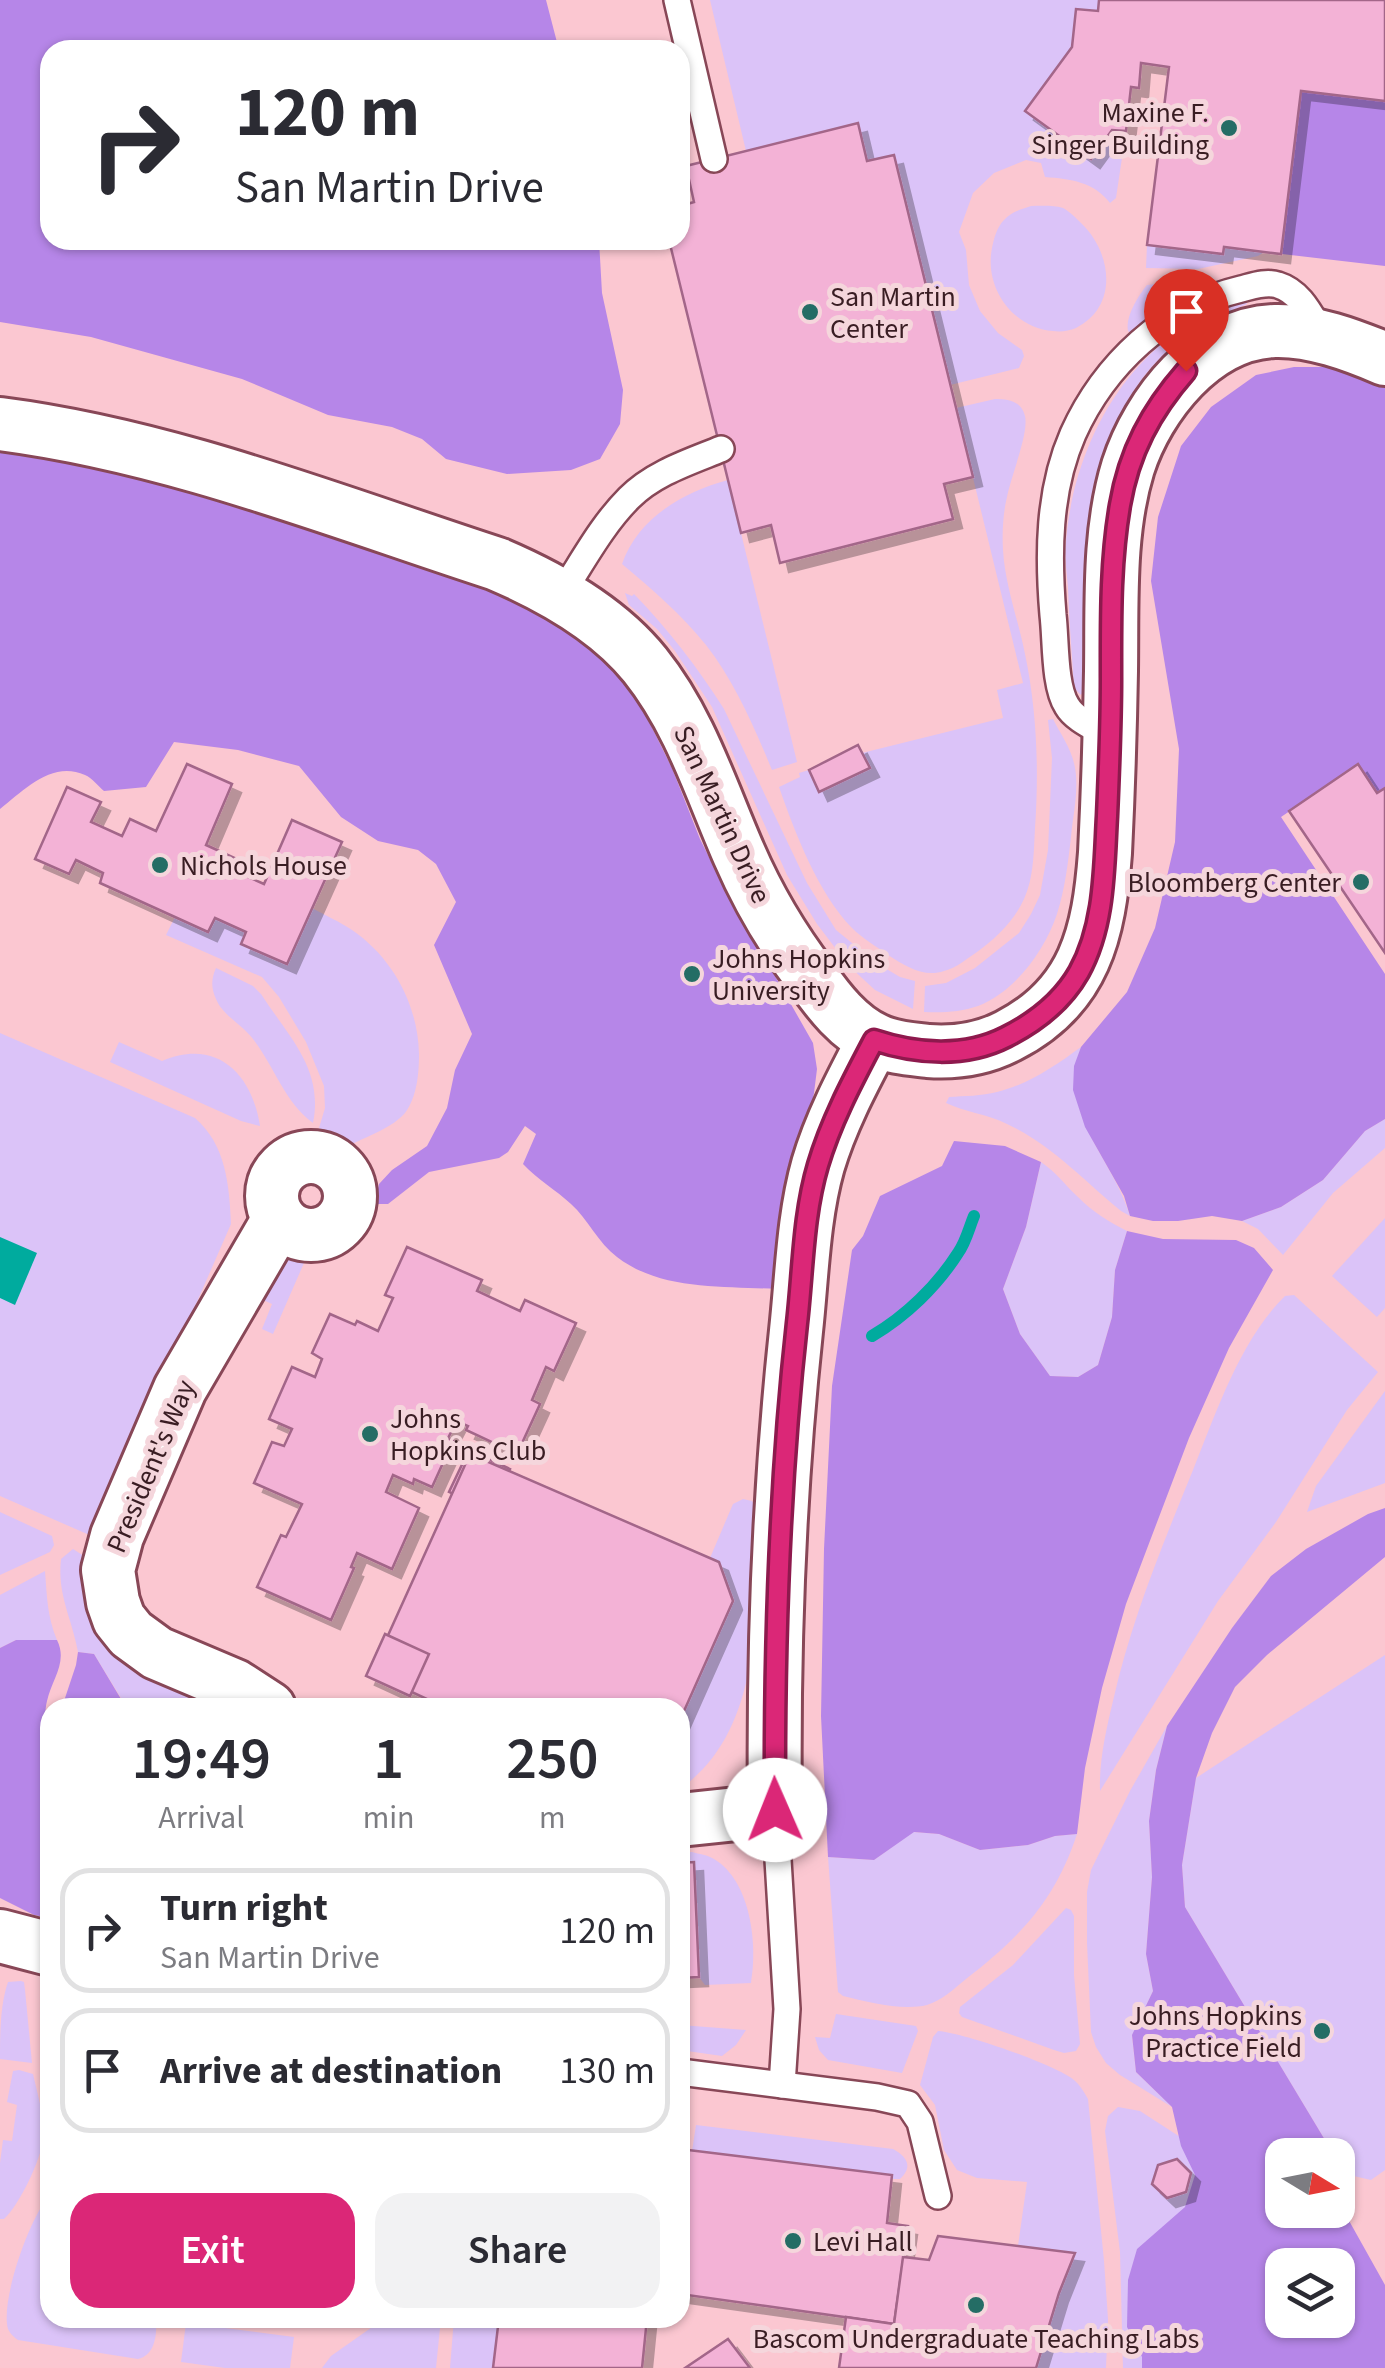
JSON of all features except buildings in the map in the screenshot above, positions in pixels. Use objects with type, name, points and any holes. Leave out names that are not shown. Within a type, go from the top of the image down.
[{"type":"street","name":"San Martin Drive","points":[[0,424],[55,432],[197,466],[497,564],[560,596],[618,637],[666,694],[773,922],[834,1008],[874,1040],[914,1050],[966,1051],[998,1041],[1052,1007],[1079,972],[1089,948],[1102,898],[1114,543],[1127,470],[1151,416],[1186,371],[1210,354],[1256,333],[1277,331],[1326,339],[1385,359]]},
{"type":"street","points":[[690,1819],[775,1810],[775,1674],[784,1458],[809,1210],[818,1166],[836,1115],[874,1040]]},
{"type":"street","name":"President's Way","points":[[257,1698],[157,1653],[130,1634],[119,1620],[108,1570],[117,1536],[180,1389],[279,1219]]},
{"type":"street","points":[[0,1936],[40,1946]]},
{"type":"lane","points":[[677,0],[686,40]]},
{"type":"lane","points":[[690,56],[714,159]]},
{"type":"lane","points":[[560,596],[630,496],[670,470],[721,449]]},
{"type":"lane","points":[[775,1810],[787,2009],[782,2085]]},
{"type":"lane","points":[[690,2073],[908,2104],[920,2122],[938,2196]]},
{"type":"shaded area","name":"Johns Hopkins University","points":[[0,0],[1385,0],[1385,2368],[0,2368]]},
{"type":"shaded area","points":[[0,0],[546,0],[556,40],[40,40],[40,250],[600,250],[602,293],[623,390],[620,424],[600,459],[571,470],[507,474],[446,459],[422,439],[392,427],[328,415],[242,379],[91,337],[0,322]]},
{"type":"shaded area","points":[[710,0],[1099,0],[1098,11],[1077,9],[1072,47],[1026,112],[1091,159],[1112,130],[1126,131],[1116,198],[1110,203],[1089,186],[1045,177],[1041,163],[1026,160],[994,173],[973,193],[959,232],[966,250],[969,285],[980,311],[998,333],[1022,350],[1019,368],[950,385],[894,155],[867,161],[858,124],[746,151]]},
{"type":"shaded area","points":[[1301,91],[1385,101],[1385,266],[1282,254]]},
{"type":"shaded area","points":[[1031,206],[1055,206],[1068,211],[1099,248],[1105,292],[1090,318],[1073,329],[1053,331],[1025,322],[997,291],[991,263],[999,226],[1010,215]]},
{"type":"shaded area","points":[[1147,245],[1222,254],[1224,247],[1264,252],[1198,269],[1146,268]]},
{"type":"shaded area","points":[[1167,283],[1181,290],[1182,295],[1131,333],[1128,331],[1130,313],[1147,285]]},
{"type":"shaded area","points":[[1246,302],[1192,331],[1154,365],[1126,404],[1107,448],[1088,543],[1081,695],[1074,688],[1065,548],[1082,464],[1118,392],[1143,361],[1173,335],[1207,315]]},
{"type":"shaded area","points":[[1294,367],[1335,367],[1385,388],[1385,788],[1377,793],[1358,765],[1281,817],[1385,974],[1385,1119],[1365,1131],[1323,1180],[1281,1207],[1242,1221],[1212,1216],[1153,1221],[1130,1216],[1124,1196],[1085,1127],[1073,1090],[1074,1066],[1081,1047],[1127,992],[1155,928],[1175,842],[1179,749],[1151,581],[1158,517],[1181,446],[1211,407],[1256,375]]},
{"type":"shaded area","points":[[995,399],[1021,407],[1026,424],[1006,503],[1003,543],[1034,719],[1037,784],[1032,868],[1022,903],[1003,930],[957,966],[929,973],[888,955],[856,932],[840,914],[809,862],[779,787],[809,770],[820,792],[869,769],[862,753],[1003,718],[997,690],[1023,683],[956,408]]},
{"type":"shaded area","points":[[0,451],[103,468],[475,577],[561,624],[603,653],[630,683],[722,883],[813,1043],[817,1069],[814,1093],[777,1289],[673,1281],[634,1268],[604,1245],[577,1210],[523,1164],[536,1134],[525,1126],[508,1152],[499,1158],[429,1172],[388,1204],[374,1204],[379,1184],[427,1146],[447,1108],[455,1070],[472,1034],[434,945],[456,902],[436,864],[418,850],[378,841],[341,817],[299,766],[238,750],[174,742],[146,787],[104,791],[85,775],[61,771],[39,779],[0,809]]},
{"type":"shaded area","points":[[728,480],[797,762],[772,770],[743,705],[716,659],[677,613],[622,564],[639,533],[664,509]]},
{"type":"shaded area","points":[[625,593],[634,594],[659,621],[724,709],[807,883],[836,930],[878,964],[915,981],[913,1009],[875,990],[849,966],[817,924],[787,875],[712,707],[675,651],[629,605]]},
{"type":"shaded area","points":[[1053,719],[1071,755],[1076,785],[1066,876],[1052,928],[1027,968],[992,1000],[965,1010],[924,1012],[925,986],[946,983],[975,968],[1019,933],[1040,895],[1048,850],[1052,758],[1048,720]]},
{"type":"shaded area","points":[[312,908],[352,930],[380,954],[408,1001],[418,1036],[418,1077],[409,1107],[394,1123],[352,1144],[319,1128],[325,1108],[324,1086],[306,1042],[262,977],[166,935],[175,917],[208,932],[215,918],[246,932],[242,944],[286,964]]},
{"type":"shaded area","points":[[216,968],[253,986],[292,1039],[313,1086],[313,1123],[287,1095],[253,1039],[219,1005],[212,987]]},
{"type":"shaded area","points":[[0,1033],[195,1118],[213,1140],[227,1180],[231,1224],[94,1537],[0,1496]]},
{"type":"shaded area","points":[[119,1042],[162,1061],[181,1055],[215,1057],[240,1076],[256,1107],[260,1126],[110,1062]]},
{"type":"shaded area","points":[[1081,1047],[1075,1071],[1081,1114],[1130,1216],[1023,1132],[946,1103],[949,1097],[991,1093],[1020,1084]]},
{"type":"shaded area","points":[[1385,1119],[1385,1148],[1333,1193],[1283,1255],[1258,1229],[1242,1221],[1281,1207],[1323,1180],[1365,1131]]},
{"type":"shaded area","points":[[954,1141],[1005,1146],[1041,1162],[1026,1227],[1003,1289],[1020,1334],[1050,1376],[1078,1377],[1098,1365],[1112,1317],[1115,1270],[1127,1231],[1163,1239],[1236,1240],[1254,1248],[1273,1270],[1229,1348],[1189,1438],[1126,1604],[1102,1688],[1085,1768],[1077,1834],[980,1850],[939,1834],[914,1832],[874,1860],[828,1857],[821,1716],[824,1549],[832,1386],[852,1250],[863,1236],[880,1196],[942,1166]]},
{"type":"shaded area","points":[[1041,1162],[1089,1207],[1127,1231],[1115,1270],[1112,1317],[1098,1365],[1078,1377],[1050,1376],[1020,1334],[1003,1289],[1026,1227]]},
{"type":"shaded area","points":[[1385,1218],[1385,1308],[1377,1317],[1332,1276]]},
{"type":"shaded area","points":[[307,1256],[273,1334],[262,1329],[272,1304],[261,1299],[283,1259]]},
{"type":"shaded area","points":[[1294,1295],[1378,1372],[1347,1410],[1276,1522],[1218,1601],[1100,1791],[1104,1746],[1120,1671],[1170,1527],[1242,1355],[1269,1314],[1285,1296]]},
{"type":"shaded area","points":[[1385,1391],[1385,1483],[1307,1512],[1316,1486]]},
{"type":"shaded area","points":[[743,1499],[752,1501],[757,1509],[749,1670],[726,1737],[690,1781],[690,1698],[733,1601],[719,1563],[710,1558],[733,1504]]},
{"type":"shaded area","points":[[1385,1508],[1385,1557],[1267,1655],[1235,1687],[1212,1733],[1196,1778],[1182,1865],[1185,1907],[1324,2138],[1265,2138],[1265,2228],[1353,2228],[1385,2285],[1385,2368],[1142,2368],[1142,2357],[1127,2327],[1128,2280],[1137,2249],[1185,2207],[1195,2175],[1181,2146],[1172,2107],[1136,2072],[1132,2035],[1153,1991],[1146,1954],[1152,1877],[1149,1821],[1156,1770],[1167,1726],[1232,1628],[1271,1576],[1306,1549]]},
{"type":"shaded area","points":[[0,1512],[52,1536],[54,1545],[50,1552],[0,1575]]},
{"type":"shaded area","points":[[73,1549],[87,1558],[82,1577],[87,1611],[96,1631],[114,1652],[206,1698],[121,1698],[94,1654],[78,1652],[63,1595],[61,1559]]},
{"type":"shaded area","points":[[45,1571],[49,1614],[57,1640],[16,1640],[0,1648],[0,1595]]},
{"type":"shaded area","points":[[16,1640],[57,1640],[60,1648],[60,1663],[48,1698],[40,1698],[40,1916],[0,1898],[0,1648]]},
{"type":"shaded area","points":[[78,1652],[94,1654],[120,1698],[65,1698]]},
{"type":"shaded area","name":"Johns Hopkins Practice Field","points":[[1385,1655],[1385,2170],[1371,2180],[1355,2176],[1355,2138],[1324,2138],[1185,1907],[1182,1865],[1196,1778]]},
{"type":"shaded area","points":[[1167,1726],[1149,1821],[1152,1877],[1146,1954],[1153,1991],[1132,2036],[1136,2072],[1172,2107],[1120,2075],[1096,2047],[1091,2032],[1087,1943],[1091,1870]]},
{"type":"shaded area","points":[[913,1832],[939,1834],[980,1850],[1077,1834],[1058,1879],[1034,1916],[1003,1948],[943,1997],[927,2005],[907,2007],[843,1996],[838,1992],[828,1857],[874,1860]]},
{"type":"shaded area","points":[[690,1852],[712,1858],[726,1869],[744,1898],[752,1933],[751,1983],[705,1985],[699,1977],[694,1863],[690,1863]]},
{"type":"shaded area","points":[[1066,1908],[1074,1916],[1080,2044],[1076,2051],[1064,2053],[962,2017],[960,2007],[1013,1965]]},
{"type":"shaded area","points":[[21,1981],[32,2063],[0,2059],[5,1991],[8,1982]]},
{"type":"shaded area","points":[[836,2014],[916,2026],[918,2031],[902,2073],[828,2060],[815,2037],[830,2038]]},
{"type":"shaded area","points":[[690,2026],[746,2030],[722,2056],[690,2051]]},
{"type":"shaded area","points":[[938,2031],[987,2043],[1048,2066],[1074,2080],[1088,2099],[1108,2319],[1106,2368],[1036,2368],[1018,2246],[1027,2182],[977,2178],[957,2170],[944,2150],[935,2105],[920,2085]]},
{"type":"shaded area","points":[[13,2071],[33,2074],[40,2107],[40,2150],[24,2191],[4,2219],[0,2219],[3,2140],[12,2141],[17,2105],[7,2102]]},
{"type":"shaded area","points":[[1118,2107],[1140,2111],[1191,2144],[1269,2248],[1265,2248],[1265,2338],[1317,2338],[1375,2368],[1123,2368],[1120,2252],[1105,2131],[1108,2116]]},
{"type":"shaded area","points":[[696,2125],[893,2149],[905,2158],[907,2170],[900,2179],[891,2179],[891,2175],[692,2151]]},
{"type":"shaded area","points":[[40,2210],[40,2328],[156,2328],[149,2353],[138,2359],[18,2340],[9,2331],[12,2280]]},
{"type":"shaded area","points":[[185,2328],[225,2328],[294,2337],[290,2368],[225,2368],[181,2362]]},
{"type":"shaded area","points":[[371,2328],[440,2328],[436,2368],[322,2368],[331,2356]]},
{"type":"shaded area","points":[[453,2328],[498,2328],[493,2368],[450,2368]]},
{"type":"water","points":[[0,1237],[37,1253],[15,1305],[0,1298]]},
{"type":"waterway","points":[[872,1336],[909,1310],[931,1288],[961,1249],[974,1216]]},
{"type":"place","name":"Maxine F. Singer Building","points":[[1229,128]]},
{"type":"place","name":"San Martin Center","points":[[810,312]]},
{"type":"place","name":"Nichols House","points":[[160,865]]},
{"type":"place","name":"Bloomberg Center","points":[[1361,882]]},
{"type":"place","name":"Johns Hopkins University","points":[[692,974]]},
{"type":"place","name":"Johns Hopkins Club","points":[[370,1434]]},
{"type":"place","name":"Johns Hopkins Practice Field","points":[[1322,2031]]},
{"type":"place","name":"Levi Hall","points":[[793,2241]]},
{"type":"place","name":"Bascom Undergraduate Teaching Labs","points":[[976,2305]]},
{"type":"route","points":[[775,1810],[774,1721],[784,1458],[809,1210],[818,1166],[836,1115],[874,1040],[939,1052],[966,1051],[998,1041],[1052,1007],[1079,972],[1102,898],[1112,582],[1120,504],[1137,443],[1151,416],[1186,371]]}]
